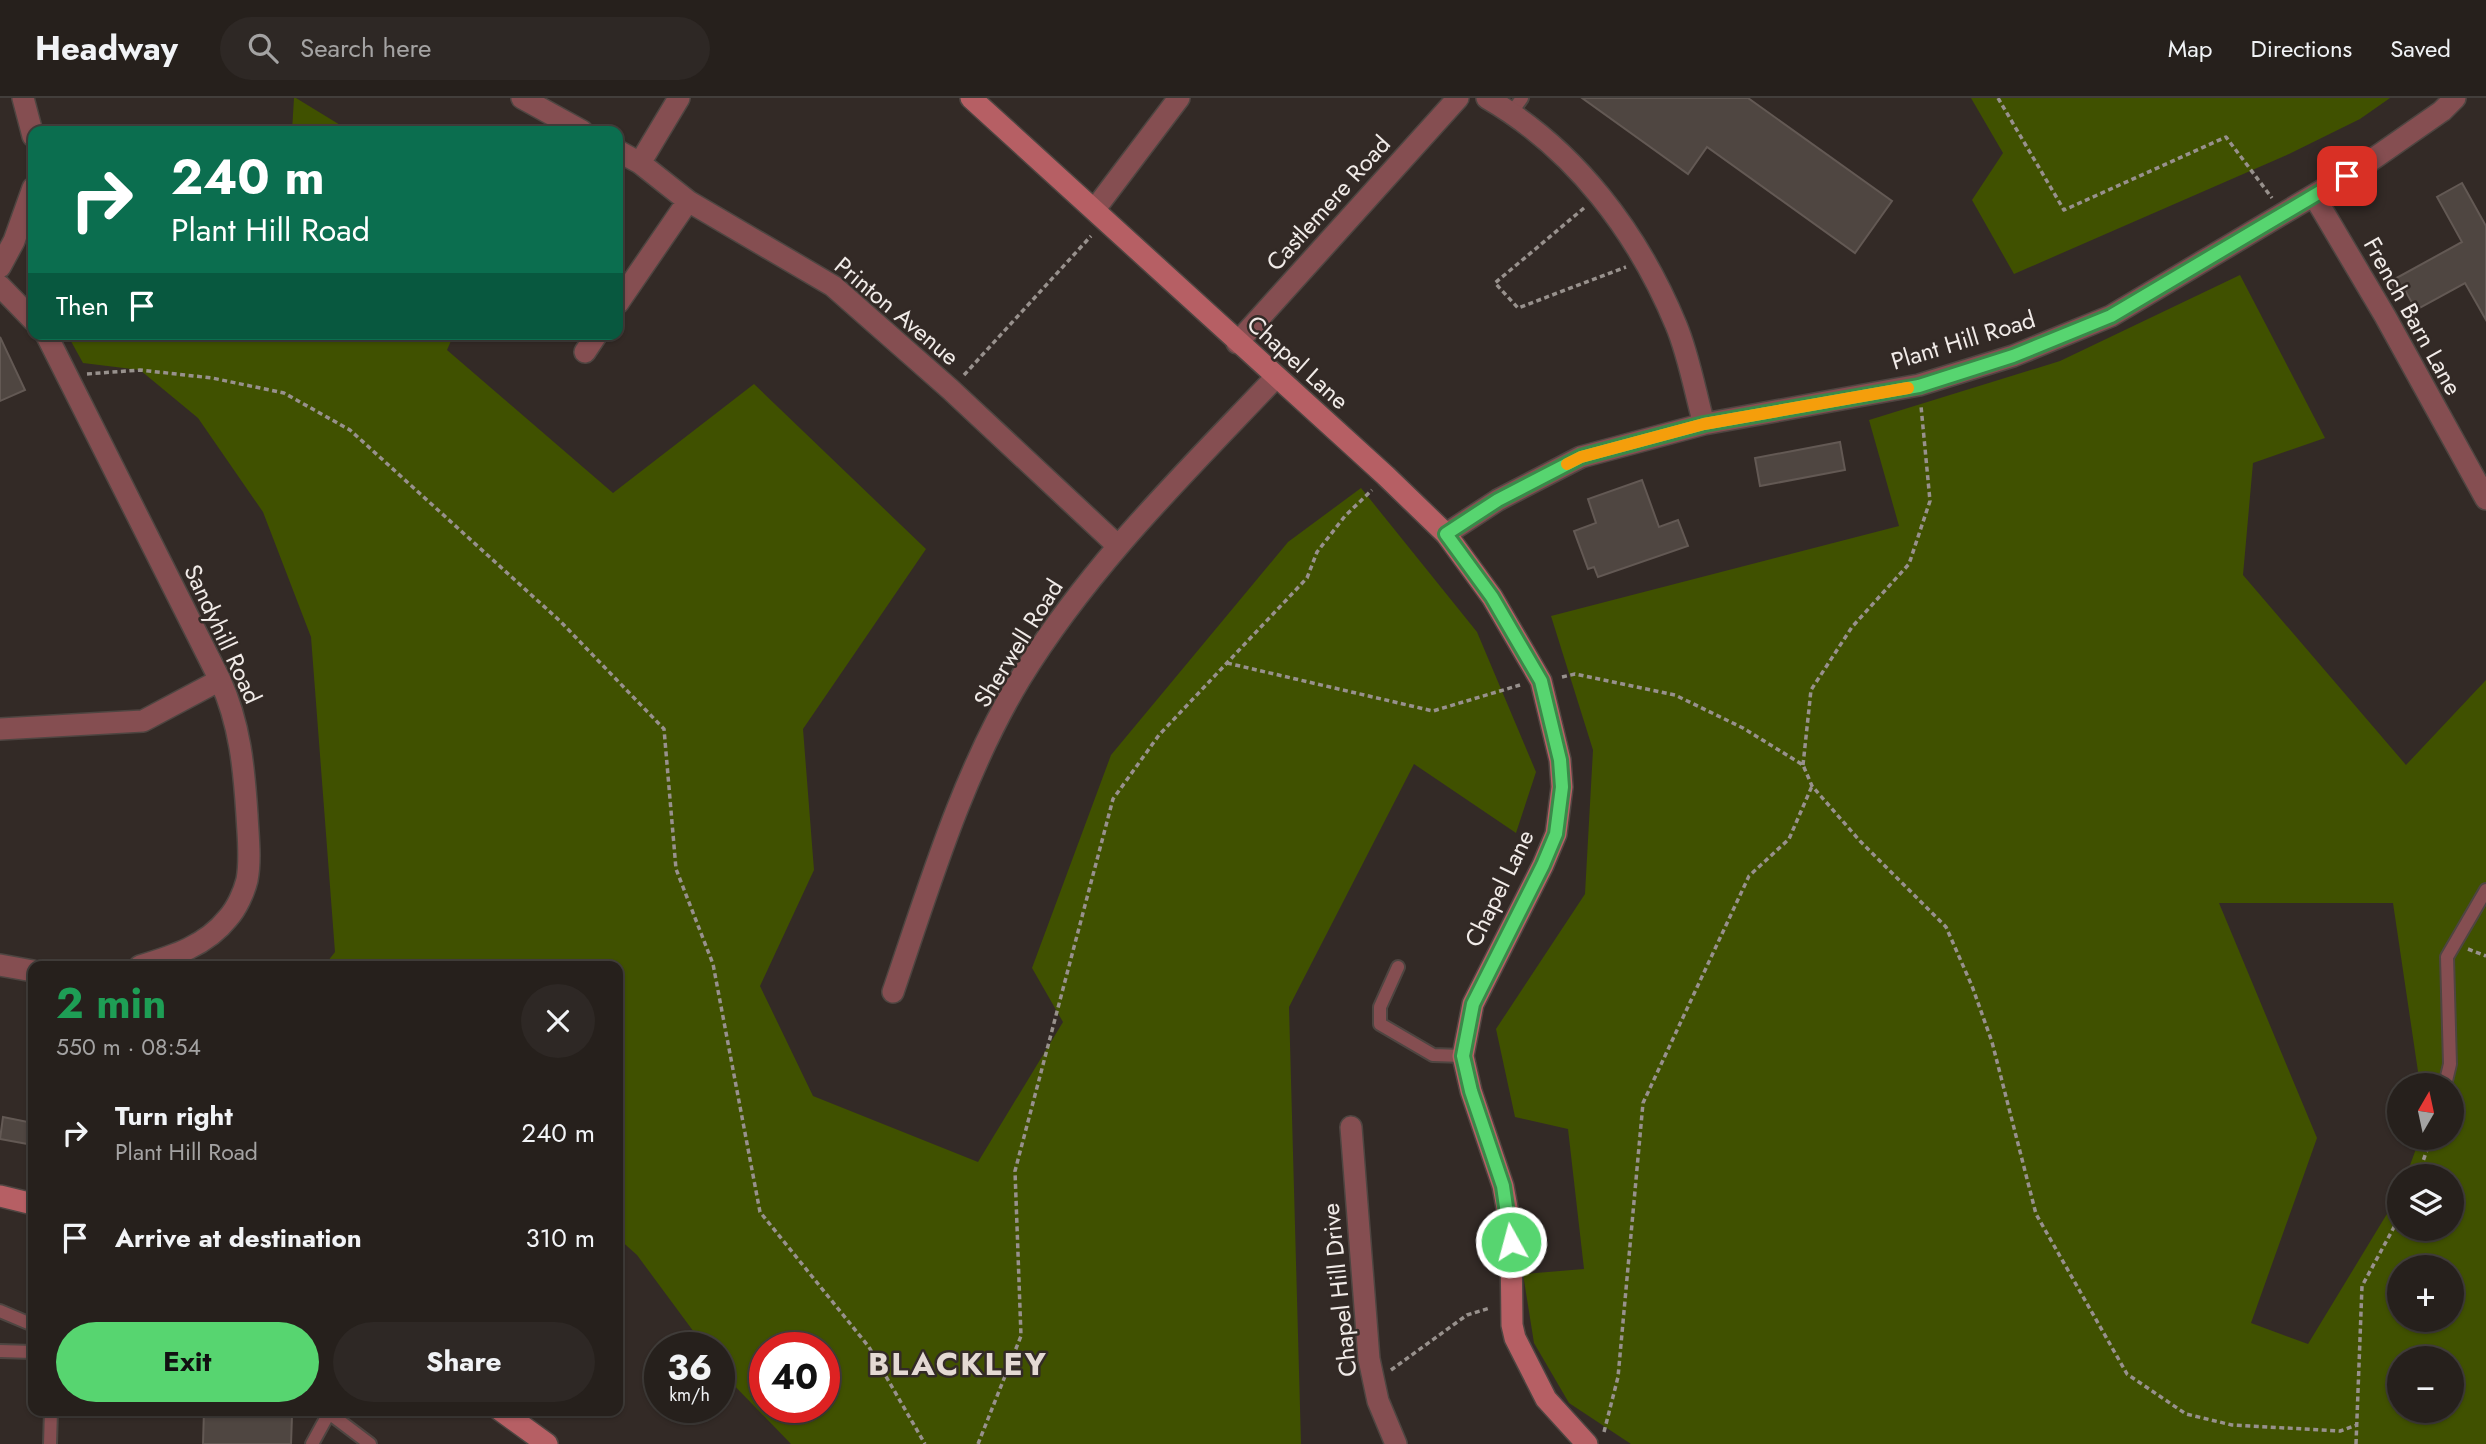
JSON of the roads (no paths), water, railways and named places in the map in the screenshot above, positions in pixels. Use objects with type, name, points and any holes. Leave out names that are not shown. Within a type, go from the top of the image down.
[{"type":"street","points":[[23,98],[31,126]]},
{"type":"street","points":[[522,98],[573,126]]},
{"type":"street","points":[[640,163],[679,98]]},
{"type":"street","name":"Chapel Lane","points":[[971,98],[1386,476],[1446,534],[1492,597],[1541,681],[1560,760],[1562,787],[1558,823],[1543,865],[1473,1004],[1463,1056],[1466,1075],[1506,1200],[1511,1242],[1511,1306],[1515,1338],[1540,1389],[1554,1410],[1587,1444]]},
{"type":"street","points":[[1100,215],[1179,98]]},
{"type":"street","name":"Castlemere Road","points":[[1237,343],[1458,98]]},
{"type":"street","points":[[1487,98],[1517,105],[1614,212],[1644,260],[1677,327],[1704,424]]},
{"type":"street","name":"Plant Hill Road","points":[[1446,534],[1498,500],[1581,457],[1704,424],[1919,386],[2013,356],[2111,316],[2314,195],[2400,140],[2442,111],[2455,98]]},
{"type":"street","name":"Printon Avenue","points":[[623,154],[640,163],[688,201],[833,286],[950,389],[1117,545]]},
{"type":"street","name":"French Barn Lane","points":[[2314,195],[2385,316],[2486,499]]},
{"type":"street","points":[[623,296],[688,201]]},
{"type":"street","points":[[0,267],[14,242],[28,202]]},
{"type":"street","points":[[0,286],[28,315]]},
{"type":"street","name":"Sandyhill Road","points":[[49,340],[220,680],[239,733],[248,840],[247,880],[230,916],[216,932],[183,952],[156,961]]},
{"type":"street","name":"Sherwell Road","points":[[892,992],[975,767],[1019,681],[1068,608],[1117,545],[1276,377]]},
{"type":"street","points":[[0,729],[143,721],[220,680]]},
{"type":"street","points":[[0,964],[28,970]]},
{"type":"street","name":"Chapel Hill Drive","points":[[1351,1127],[1369,1359],[1378,1401],[1396,1444]]},
{"type":"street","points":[[0,1196],[28,1203]]},
{"type":"street","points":[[508,1416],[547,1444]]},
{"type":"lane","points":[[2448,1073],[2450,1064],[2447,957],[2486,890]]},
{"type":"lane","points":[[1398,967],[1380,1007],[1380,1024],[1433,1055],[1463,1056]]},
{"type":"lane","points":[[0,1311],[28,1323]]},
{"type":"lane","points":[[0,1351],[28,1352]]},
{"type":"lane","points":[[50,1444],[51,1416]]},
{"type":"lane","points":[[312,1444],[325,1416]]},
{"type":"lane","points":[[332,1416],[370,1444]]},
{"type":"district","name":"BLACKLEY","points":[[958,1364]]}]
